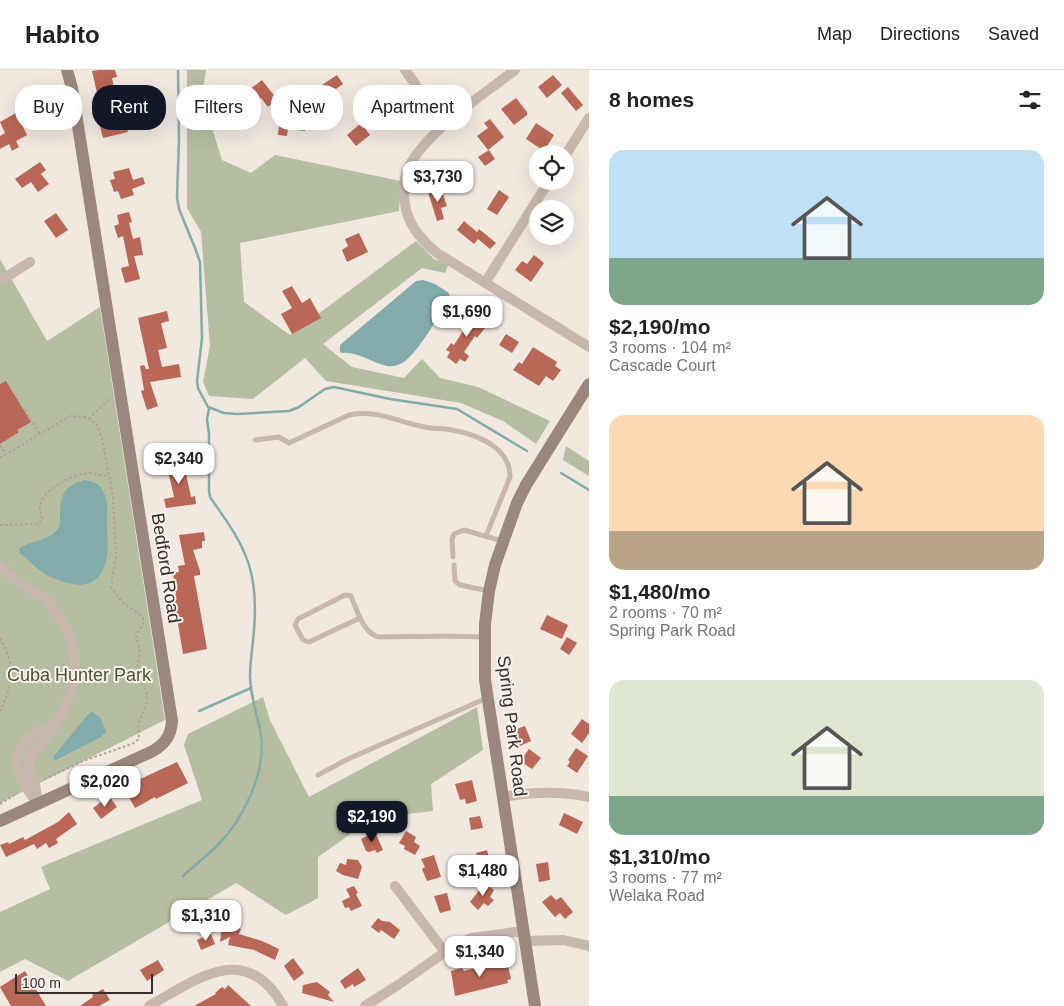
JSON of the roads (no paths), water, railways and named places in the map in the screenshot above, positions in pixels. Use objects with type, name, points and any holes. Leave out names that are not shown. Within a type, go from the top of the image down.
[{"type":"street","name":"Bedford Road","points":[[0,821],[162,745],[171,730],[172,721],[72,88],[67,70]]},
{"type":"street","points":[[405,70],[416,85]]},
{"type":"street","points":[[472,104],[515,70]]},
{"type":"street","points":[[572,145],[589,118]]},
{"type":"street","points":[[440,130],[421,149],[408,169],[405,180],[405,207],[413,227],[428,245],[484,283],[589,347]]},
{"type":"street","points":[[484,283],[543,190]]},
{"type":"street","points":[[0,281],[30,262]]},
{"type":"street","name":"Spring Park Road","points":[[535,1006],[487,698],[484,672],[485,637],[489,591],[516,504],[526,485],[587,391]]},
{"type":"street","points":[[0,566],[18,582],[45,599],[57,613],[70,636],[75,660],[73,688],[63,712],[52,731],[30,756],[28,763],[35,784],[38,803]]},
{"type":"street","points":[[503,797],[550,793],[576,794],[589,797]]},
{"type":"street","points":[[395,886],[445,952]]},
{"type":"street","points":[[365,1006],[445,952],[471,938],[493,935],[524,936],[563,940],[589,946]]},
{"type":"street","points":[[149,1006],[203,976],[225,969],[237,970],[252,975],[266,983],[283,1006]]},
{"type":"lane","points":[[255,440],[279,437],[288,443],[349,415],[358,414],[376,414],[431,428],[445,428],[476,436],[492,445],[504,455],[510,469],[510,477],[486,536]]},
{"type":"lane","points":[[453,557],[452,539],[454,534],[464,530],[503,541]]},
{"type":"lane","points":[[454,565],[455,581],[460,585],[489,591]]},
{"type":"lane","points":[[360,618],[309,642],[303,640],[295,625],[298,619],[345,595],[350,596],[366,629],[372,635],[378,637],[485,637]]},
{"type":"lane","points":[[318,775],[348,759],[487,698]]},
{"type":"lane","points":[[445,952],[449,960],[455,962],[492,952],[494,949],[493,935]]},
{"type":"water","points":[[423,280],[435,284],[449,293],[450,297],[423,341],[411,356],[401,364],[387,366],[359,355],[340,352],[340,345],[416,281]]},
{"type":"water","points":[[85,480],[98,485],[105,496],[108,540],[106,562],[102,572],[96,579],[78,585],[46,575],[20,553],[19,549],[27,544],[48,537],[59,528],[61,504],[64,494],[67,489],[77,482]]},
{"type":"water","points":[[91,711],[101,718],[106,732],[101,737],[54,761],[54,756]]},
{"type":"waterway","points":[[178,70],[179,140],[177,197],[179,209],[200,262],[202,338],[197,381],[198,388],[208,407],[224,413],[237,414],[289,411],[299,407],[325,389],[334,387],[390,399],[457,409],[527,451]]},
{"type":"waterway","points":[[183,876],[217,846],[236,823],[251,795],[260,765],[262,750],[261,736],[250,684],[255,611],[253,580],[241,545],[210,497],[207,419],[209,409]]},
{"type":"waterway","points":[[561,473],[589,490]]},
{"type":"waterway","points":[[199,711],[251,688]]},
{"type":"park label","name":"Cuba Hunter Park","points":[[79,675]]}]
